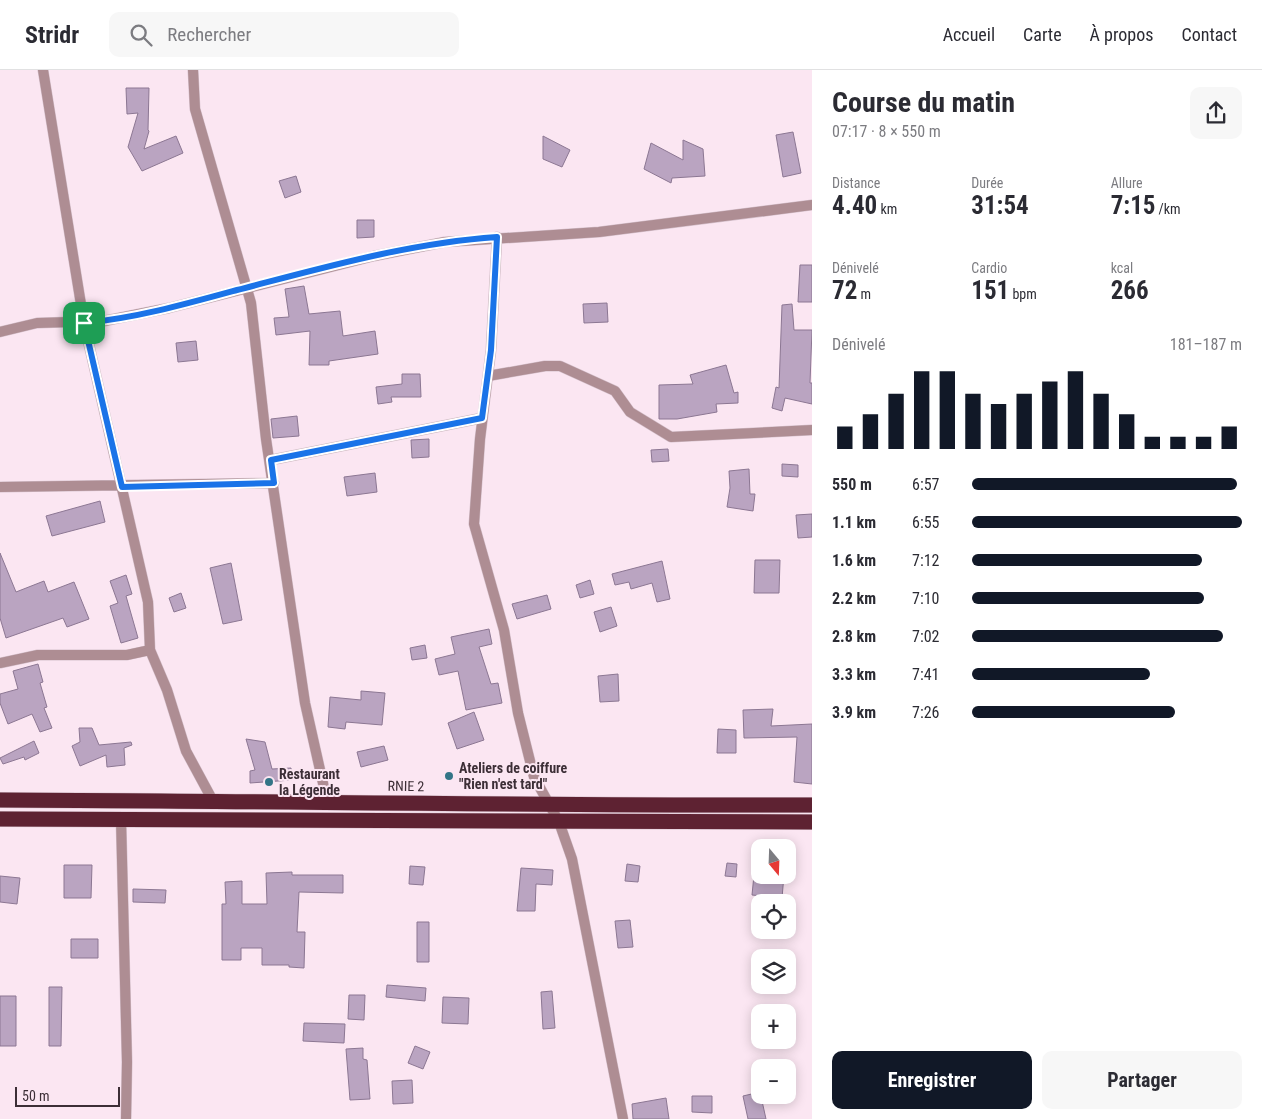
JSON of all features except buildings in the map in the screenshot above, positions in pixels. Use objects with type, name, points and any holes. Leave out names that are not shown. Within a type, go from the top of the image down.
[{"type":"highway","name":"RNIE 2","points":[[0,800],[327,801],[550,806],[812,805]]},
{"type":"highway","points":[[0,819],[812,822]]},
{"type":"street","points":[[43,70],[61,194],[84,323],[148,602],[150,650],[167,690],[186,751],[213,801]]},
{"type":"street","points":[[193,70],[195,109],[248,287],[258,353],[266,439],[271,460],[305,703],[327,801]]},
{"type":"street","points":[[0,332],[52,321],[84,323],[169,308],[374,256],[445,242],[497,237],[599,232],[812,204]]},
{"type":"street","points":[[497,237],[488,376],[482,418],[476,530],[504,630],[526,751],[534,777],[559,822],[572,859],[623,1119]]},
{"type":"street","points":[[488,376],[545,366],[560,366],[615,391],[630,412],[671,437],[812,430]]},
{"type":"street","points":[[271,460],[482,418]]},
{"type":"street","points":[[0,487],[122,487],[274,483]]},
{"type":"street","points":[[0,663],[38,655],[127,655],[150,650]]},
{"type":"street","points":[[121,819],[127,1062],[126,1119]]},
{"type":"place","name":"Ateliers de coiffure \"Rien n'est tard\"","points":[[449,776]]},
{"type":"place","name":"Restaurant la Légende","points":[[269,782]]},
{"type":"route","points":[[497,237],[491,350],[482,418],[271,460],[274,483],[122,487],[84,323],[104,321],[169,308],[374,256],[445,242],[497,237]]}]
